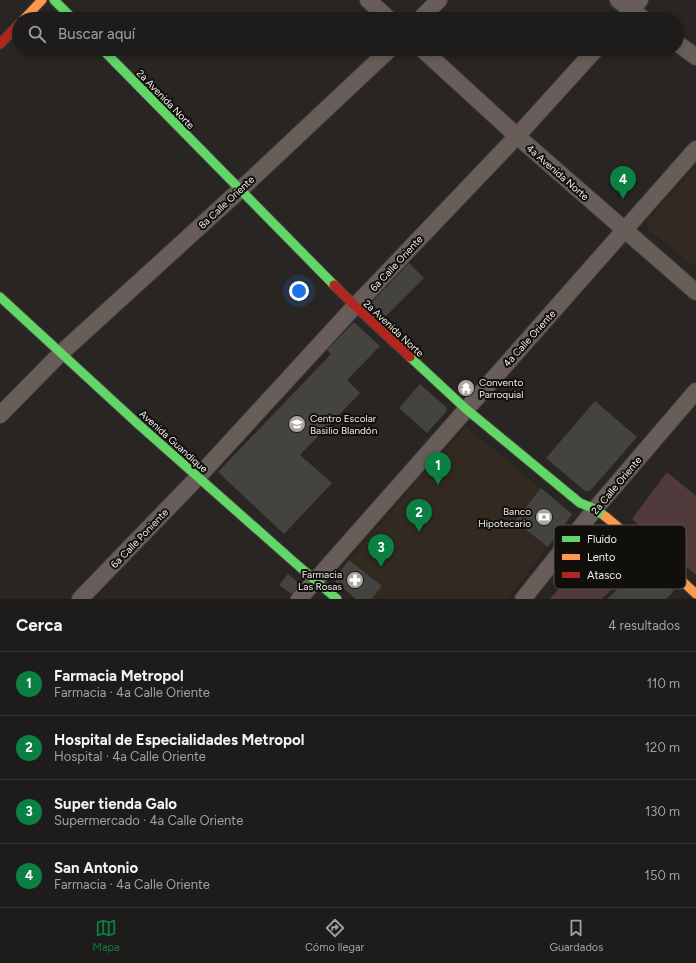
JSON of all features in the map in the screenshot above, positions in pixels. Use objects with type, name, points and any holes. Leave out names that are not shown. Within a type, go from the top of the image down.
[{"type":"street","points":[[31,12],[42,0]]},
{"type":"street","points":[[54,0],[65,12]]},
{"type":"street","points":[[368,0],[381,12]]},
{"type":"street","points":[[427,12],[439,0]]},
{"type":"street","points":[[618,0],[635,12]]},
{"type":"street","points":[[0,44],[12,31]]},
{"type":"street","points":[[684,48],[696,57]]},
{"type":"street","name":"2a Avenida Norte","points":[[109,56],[355,306],[466,409],[580,503],[595,509],[617,525]]},
{"type":"street","name":"8a Calle Oriente","points":[[0,415],[60,354],[240,190],[383,56]]},
{"type":"street","name":"4a Avenida Norte","points":[[430,56],[517,136],[696,292]]},
{"type":"street","name":"6a Calle Oriente","points":[[198,477],[355,306],[517,136],[590,56]]},
{"type":"street","name":"4a Calle Oriente","points":[[298,599],[696,149]]},
{"type":"street","name":"Avenida Guandique","points":[[0,297],[60,354],[337,599]]},
{"type":"street","name":"2a Calle Oriente","points":[[582,525],[696,391]]},
{"type":"street","name":"6a Calle Poniente","points":[[80,599],[198,477]]},
{"type":"street","name":"2a Calle Oriente","points":[[523,599],[554,560]]},
{"type":"street","name":"2a Avenida Norte","points":[[686,584],[696,594]]},
{"type":"shaded area","points":[[696,166],[696,268],[649,230],[646,223]]},
{"type":"shaded area","points":[[466,427],[572,514],[564,525],[554,525],[554,538],[507,599],[356,599],[336,583],[336,576],[417,481]]},
{"type":"shaded area","points":[[667,472],[696,496],[696,575],[686,566],[686,525],[639,525],[632,519]]},
{"type":"shaded area","points":[[559,589],[612,589],[602,599],[550,599]]},
{"type":"building","points":[[409,263],[424,278],[385,317],[372,304],[372,302]]},
{"type":"building","name":"Centro Escolar Basilio Blandón","points":[[354,322],[380,346],[347,380],[360,393],[300,455],[332,483],[284,534],[218,472],[331,354],[327,350]]},
{"type":"building","points":[[420,384],[446,407],[447,411],[427,433],[399,408]]},
{"type":"building","points":[[595,401],[637,437],[590,491],[585,491],[546,458]]},
{"type":"building","name":"Banco Hipotecario","points":[[541,488],[572,514],[564,525],[554,525],[554,539],[548,547],[515,521]]},
{"type":"building","name":"Farmacia Las Rosas","points":[[349,560],[382,586],[371,599],[356,599],[336,582],[336,576]]},
{"type":"building","points":[[288,574],[300,584],[291,594],[279,585]]},
{"type":"building","points":[[618,589],[672,589],[674,591],[666,599],[607,599]]},
{"type":"traffic: fast","points":[[54,0],[66,12]]},
{"type":"traffic: fast","points":[[109,56],[334,285]]},
{"type":"traffic: fast","points":[[0,297],[138,424],[337,599]]},
{"type":"traffic: fast","points":[[410,357],[466,409],[580,503],[595,509],[606,517]]},
{"type":"traffic: slow","points":[[31,12],[42,0]]},
{"type":"traffic: slow","points":[[606,517],[616,525]]},
{"type":"traffic: slow","points":[[686,585],[696,594]]},
{"type":"traffic: jam","points":[[0,44],[12,31]]},
{"type":"traffic: jam","points":[[334,285],[410,357]]},
{"type":"place","name":"San Antonio","points":[[623,199]]},
{"type":"place","name":"Convento Parroquial","points":[[466,388]]},
{"type":"place","name":"Centro Escolar Basilio Blandón","points":[[297,424]]},
{"type":"place","name":"Farmacia Metropol","points":[[438,485]]},
{"type":"place","name":"Banco Hipotecario","points":[[544,517]]},
{"type":"place","name":"Hospital de Especialidades Metropol","points":[[419,532]]},
{"type":"place","name":"Super tienda Galo","points":[[381,567]]},
{"type":"place","name":"Farmacia Las Rosas","points":[[355,580]]}]
